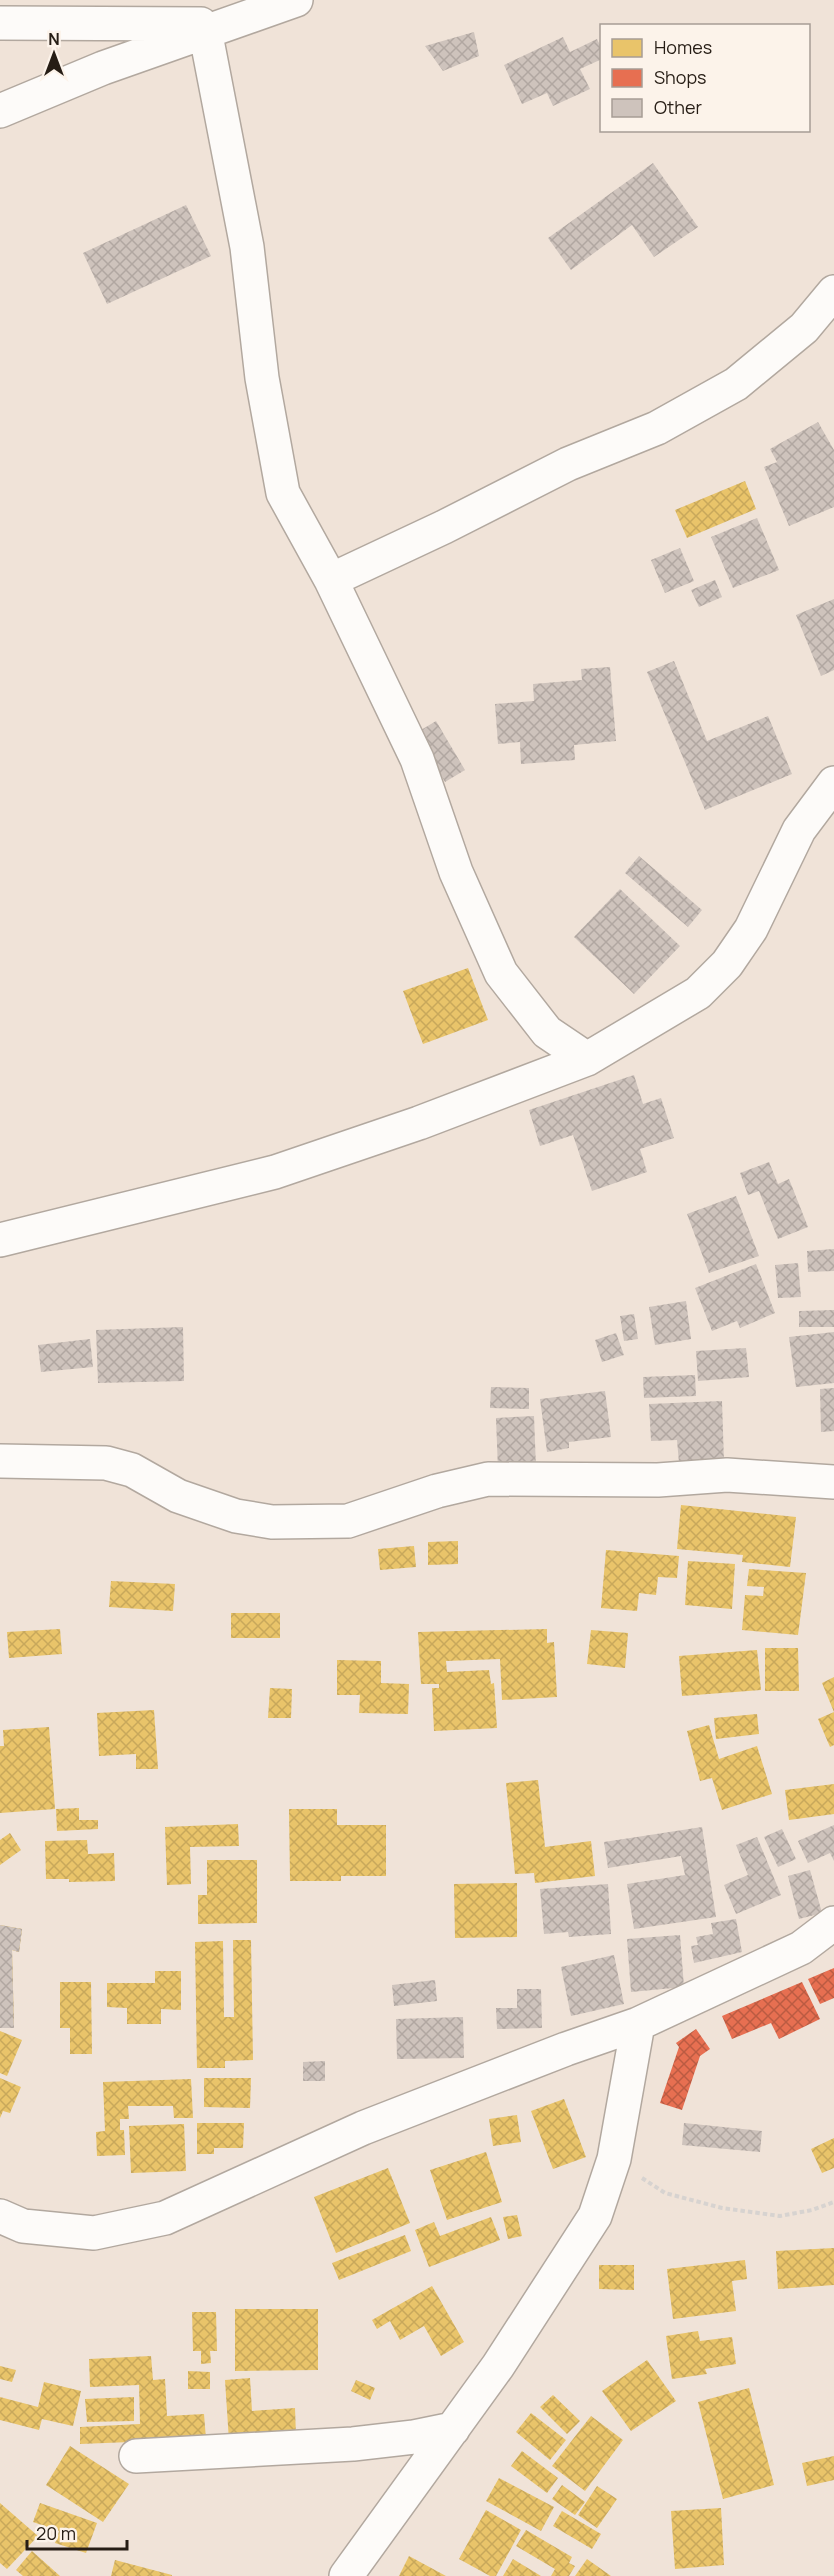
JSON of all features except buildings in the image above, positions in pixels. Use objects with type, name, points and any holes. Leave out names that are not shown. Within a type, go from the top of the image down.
[{"type":"street","points":[[0,111],[103,68],[213,27],[296,0]]},
{"type":"street","points":[[0,23],[213,27]]},
{"type":"street","points":[[213,27],[247,247],[262,378],[283,493],[331,580],[417,759],[456,872],[501,973],[547,1032],[587,1059]]},
{"type":"street","points":[[331,580],[444,527],[568,464],[657,428],[736,384],[804,328],[834,292]]},
{"type":"street","points":[[0,1240],[275,1172],[420,1123],[587,1059],[698,993],[727,964],[751,929],[799,830],[834,783]]},
{"type":"street","points":[[0,1461],[106,1464],[132,1470],[178,1496],[236,1516],[272,1522],[348,1521],[437,1491],[488,1479],[658,1480],[727,1475],[834,1482]]},
{"type":"street","points":[[0,2216],[23,2226],[94,2234],[165,2218],[363,2128],[566,2049],[638,2024],[801,1948],[834,1923]]},
{"type":"street","points":[[346,2576],[535,2312],[595,2216],[614,2159],[638,2024]]},
{"type":"street","points":[[136,2456],[353,2444],[414,2437],[453,2429]]},
{"type":"path","points":[[614,2159],[665,2193],[722,2208],[780,2216],[812,2210],[834,2202]]}]
